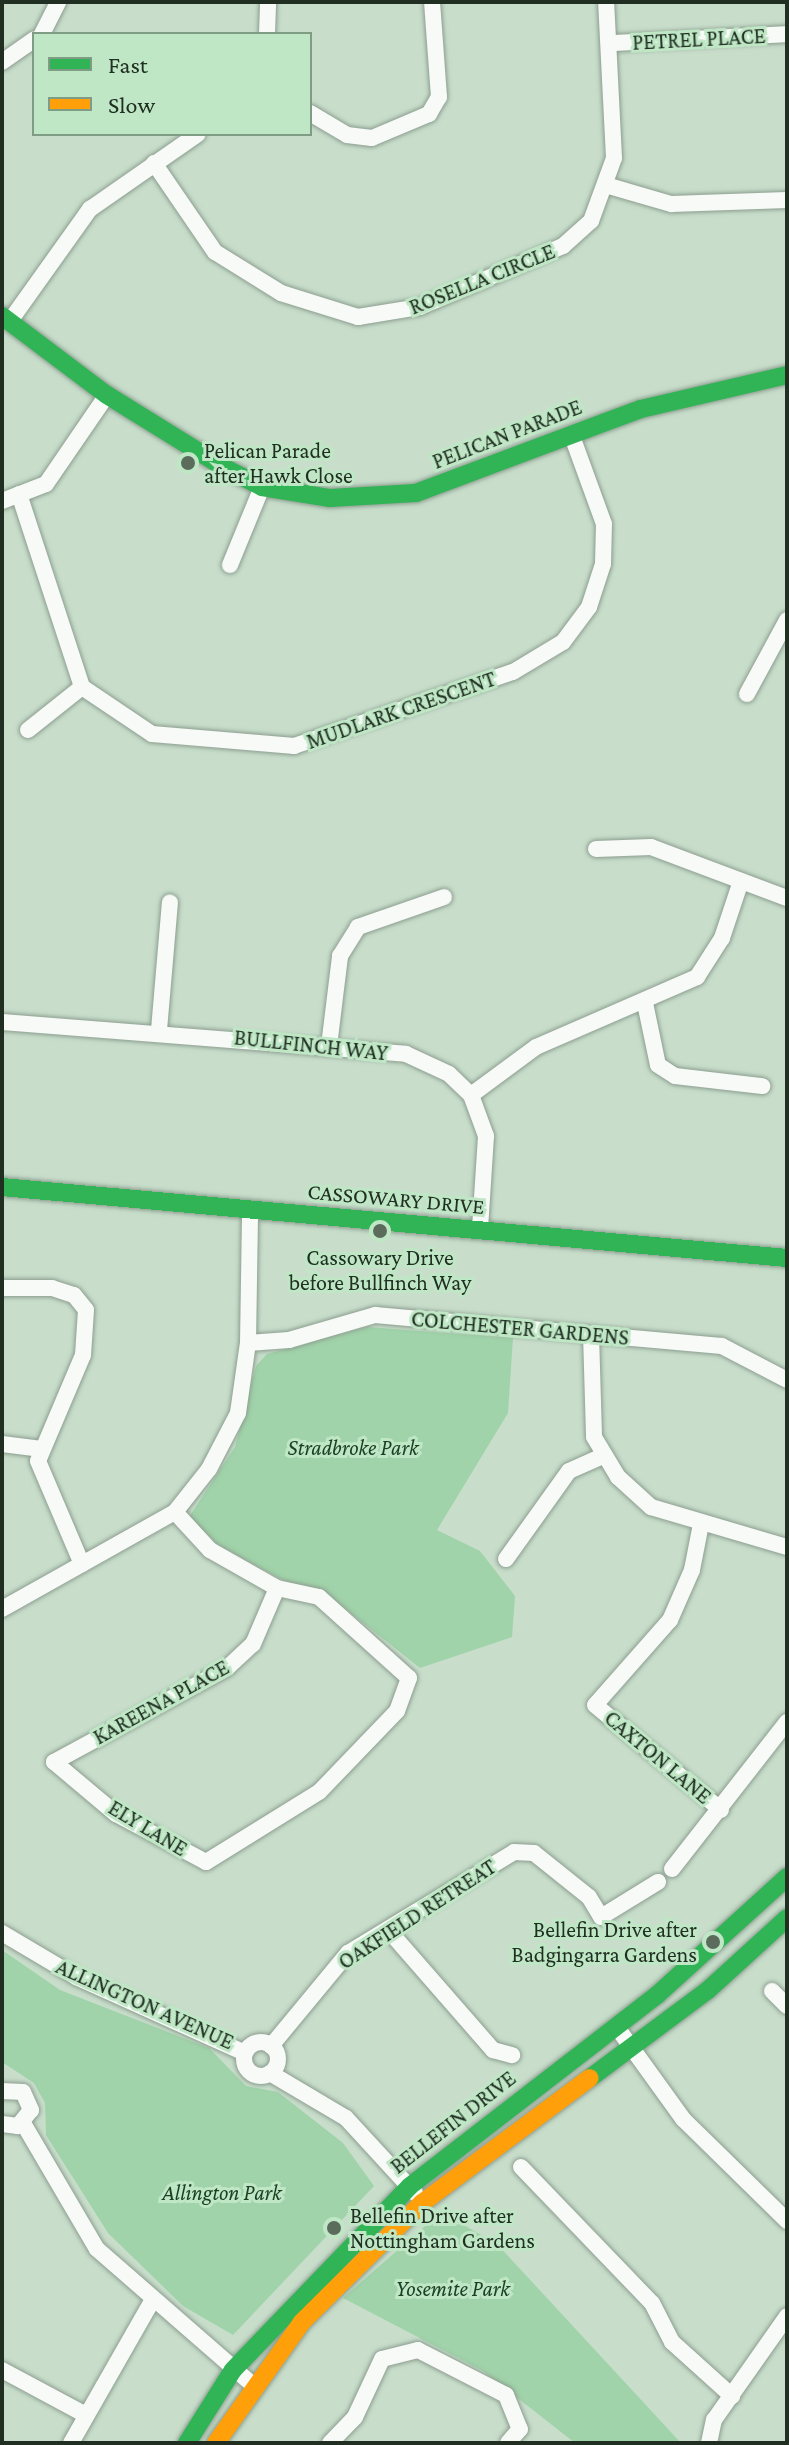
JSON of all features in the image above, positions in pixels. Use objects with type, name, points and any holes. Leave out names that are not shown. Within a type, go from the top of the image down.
[{"type":"street","points":[[43,32],[58,2]]},
{"type":"street","points":[[267,32],[268,2]]},
{"type":"street","points":[[312,114],[347,135],[372,138],[429,114],[439,97],[432,2]]},
{"type":"street","name":"ROSELLA CIRCLE","points":[[154,163],[189,224],[233,266],[318,309],[358,317],[420,307],[563,246],[591,221],[609,186],[612,43],[606,2]]},
{"type":"street","name":"PETREL PLACE","points":[[612,43],[787,34]]},
{"type":"street","points":[[2,62],[32,41]]},
{"type":"street","points":[[6,318],[66,235],[112,190],[195,136]]},
{"type":"street","points":[[609,186],[671,204],[787,200]]},
{"type":"street","name":"PELICAN PARADE","points":[[6,318],[107,395],[262,487],[330,498],[416,493],[695,392],[787,375]]},
{"type":"street","points":[[2,501],[46,484],[107,395]]},
{"type":"street","name":"MUDLARK CRESCENT","points":[[82,687],[152,734],[294,746],[513,672],[563,642],[589,607],[603,564],[604,524],[572,436]]},
{"type":"street","points":[[230,565],[262,487]]},
{"type":"street","points":[[19,494],[82,687],[28,730]]},
{"type":"street","points":[[747,694],[787,620]]},
{"type":"street","points":[[596,849],[651,847],[787,898]]},
{"type":"street","points":[[480,1230],[486,1136],[471,1095],[536,1047],[645,1003],[697,977],[722,938],[741,881]]},
{"type":"street","points":[[329,1046],[340,956],[358,927],[444,897]]},
{"type":"street","points":[[159,1030],[170,902]]},
{"type":"street","points":[[645,1003],[658,1065],[675,1076],[762,1086]]},
{"type":"street","name":"BULLFINCH WAY","points":[[2,1022],[159,1030],[406,1054],[449,1074],[471,1095]]},
{"type":"street","name":"CASSOWARY DRIVE","points":[[2,1187],[250,1212],[787,1258]]},
{"type":"street","points":[[2,1609],[175,1512],[209,1469],[238,1413],[248,1343],[250,1212]]},
{"type":"street","points":[[2,1288],[52,1288],[74,1295],[86,1310],[83,1355],[42,1449],[52,1501],[82,1564]]},
{"type":"street","name":"COLCHESTER GARDENS","points":[[248,1343],[289,1340],[375,1315],[722,1346],[787,1380]]},
{"type":"street","points":[[591,1334],[594,1437],[605,1455],[651,1507],[787,1547]]},
{"type":"street","points":[[2,1444],[42,1449]]},
{"type":"street","points":[[506,1559],[569,1471],[605,1455]]},
{"type":"street","points":[[175,1512],[210,1550],[277,1588]]},
{"type":"street","name":"CAXTON LANE","points":[[701,1524],[670,1620],[595,1705],[721,1810]]},
{"type":"street","name":"KAREENA PLACE","points":[[54,1762],[227,1668],[253,1644],[277,1588]]},
{"type":"street","name":"ELY LANE","points":[[54,1762],[116,1814],[206,1862],[319,1792],[397,1711],[409,1678],[319,1597],[277,1588]]},
{"type":"street","points":[[672,1869],[787,1722]]},
{"type":"street","name":"OAKFIELD RETREAT","points":[[271,2046],[339,1962],[514,1852],[534,1853],[589,1897],[601,1917],[658,1882]]},
{"type":"street","name":"BELLEFIN DRIVE","points":[[187,2443],[233,2370],[410,2186],[616,2026],[787,1877]]},
{"type":"street","name":"BELLEFIN DRIVE","points":[[216,2443],[253,2385],[302,2322],[422,2203],[632,2047],[787,1918]]},
{"type":"street","points":[[390,1932],[493,2050],[512,2055]]},
{"type":"street","name":"ALLINGTON AVENUE","points":[[2,1933],[76,1977],[245,2053]]},
{"type":"street","points":[[772,1991],[787,2006]]},
{"type":"street","points":[[616,2026],[683,2119],[787,2221]]},
{"type":"street","points":[[270,2073],[278,2056],[271,2046],[253,2044],[245,2053],[248,2070],[270,2073],[346,2118],[422,2203]]},
{"type":"street","points":[[2,2090],[27,2095],[31,2110],[23,2123]]},
{"type":"street","points":[[2,2124],[23,2123]]},
{"type":"street","points":[[23,2123],[89,2238],[152,2301],[253,2385]]},
{"type":"street","points":[[521,2167],[652,2303],[672,2342],[732,2396]]},
{"type":"street","points":[[71,2443],[152,2301]]},
{"type":"street","points":[[709,2443],[732,2396],[787,2316]]},
{"type":"street","points":[[330,2443],[355,2417],[382,2359],[418,2350],[506,2395],[518,2411],[520,2429],[508,2443]]},
{"type":"street","points":[[2,2370],[86,2415]]},
{"type":"green space","name":"Stradbroke Park","points":[[367,1327],[513,1338],[508,1413],[437,1530],[480,1551],[515,1596],[512,1637],[420,1668],[328,1595],[283,1580],[218,1545],[189,1517],[235,1447],[256,1366],[267,1354]]},
{"type":"green space","name":"Allington Park","points":[[2,1950],[60,1990],[209,2048],[246,2086],[278,2092],[343,2143],[374,2186],[233,2335],[183,2306],[108,2233],[46,2135],[45,2103],[34,2083],[2,2062]]},
{"type":"green space","name":"Yosemite Park","points":[[441,2212],[497,2244],[681,2443],[575,2443],[483,2371],[343,2298]]},
{"type":"traffic: fast","points":[[2,316],[107,395],[223,467],[262,487],[330,498],[416,493],[641,409],[787,375]]},
{"type":"traffic: fast","points":[[2,1187],[787,1258]]},
{"type":"traffic: fast","points":[[187,2443],[233,2370],[410,2186],[657,1995],[787,1877]]},
{"type":"traffic: fast","points":[[590,2078],[708,1990],[787,1918]]},
{"type":"traffic: slow","points":[[216,2443],[302,2322],[422,2203],[590,2078]]},
{"type":"place","name":"Pelican Parade after Hawk Close","points":[[188,463]]},
{"type":"place","name":"Cassowary Drive before Bullfinch Way","points":[[380,1231]]},
{"type":"place","name":"Bellefin Drive after Badgingarra Gardens","points":[[713,1942]]},
{"type":"place","name":"Bellefin Drive after Nottingham Gardens","points":[[334,2228]]}]
